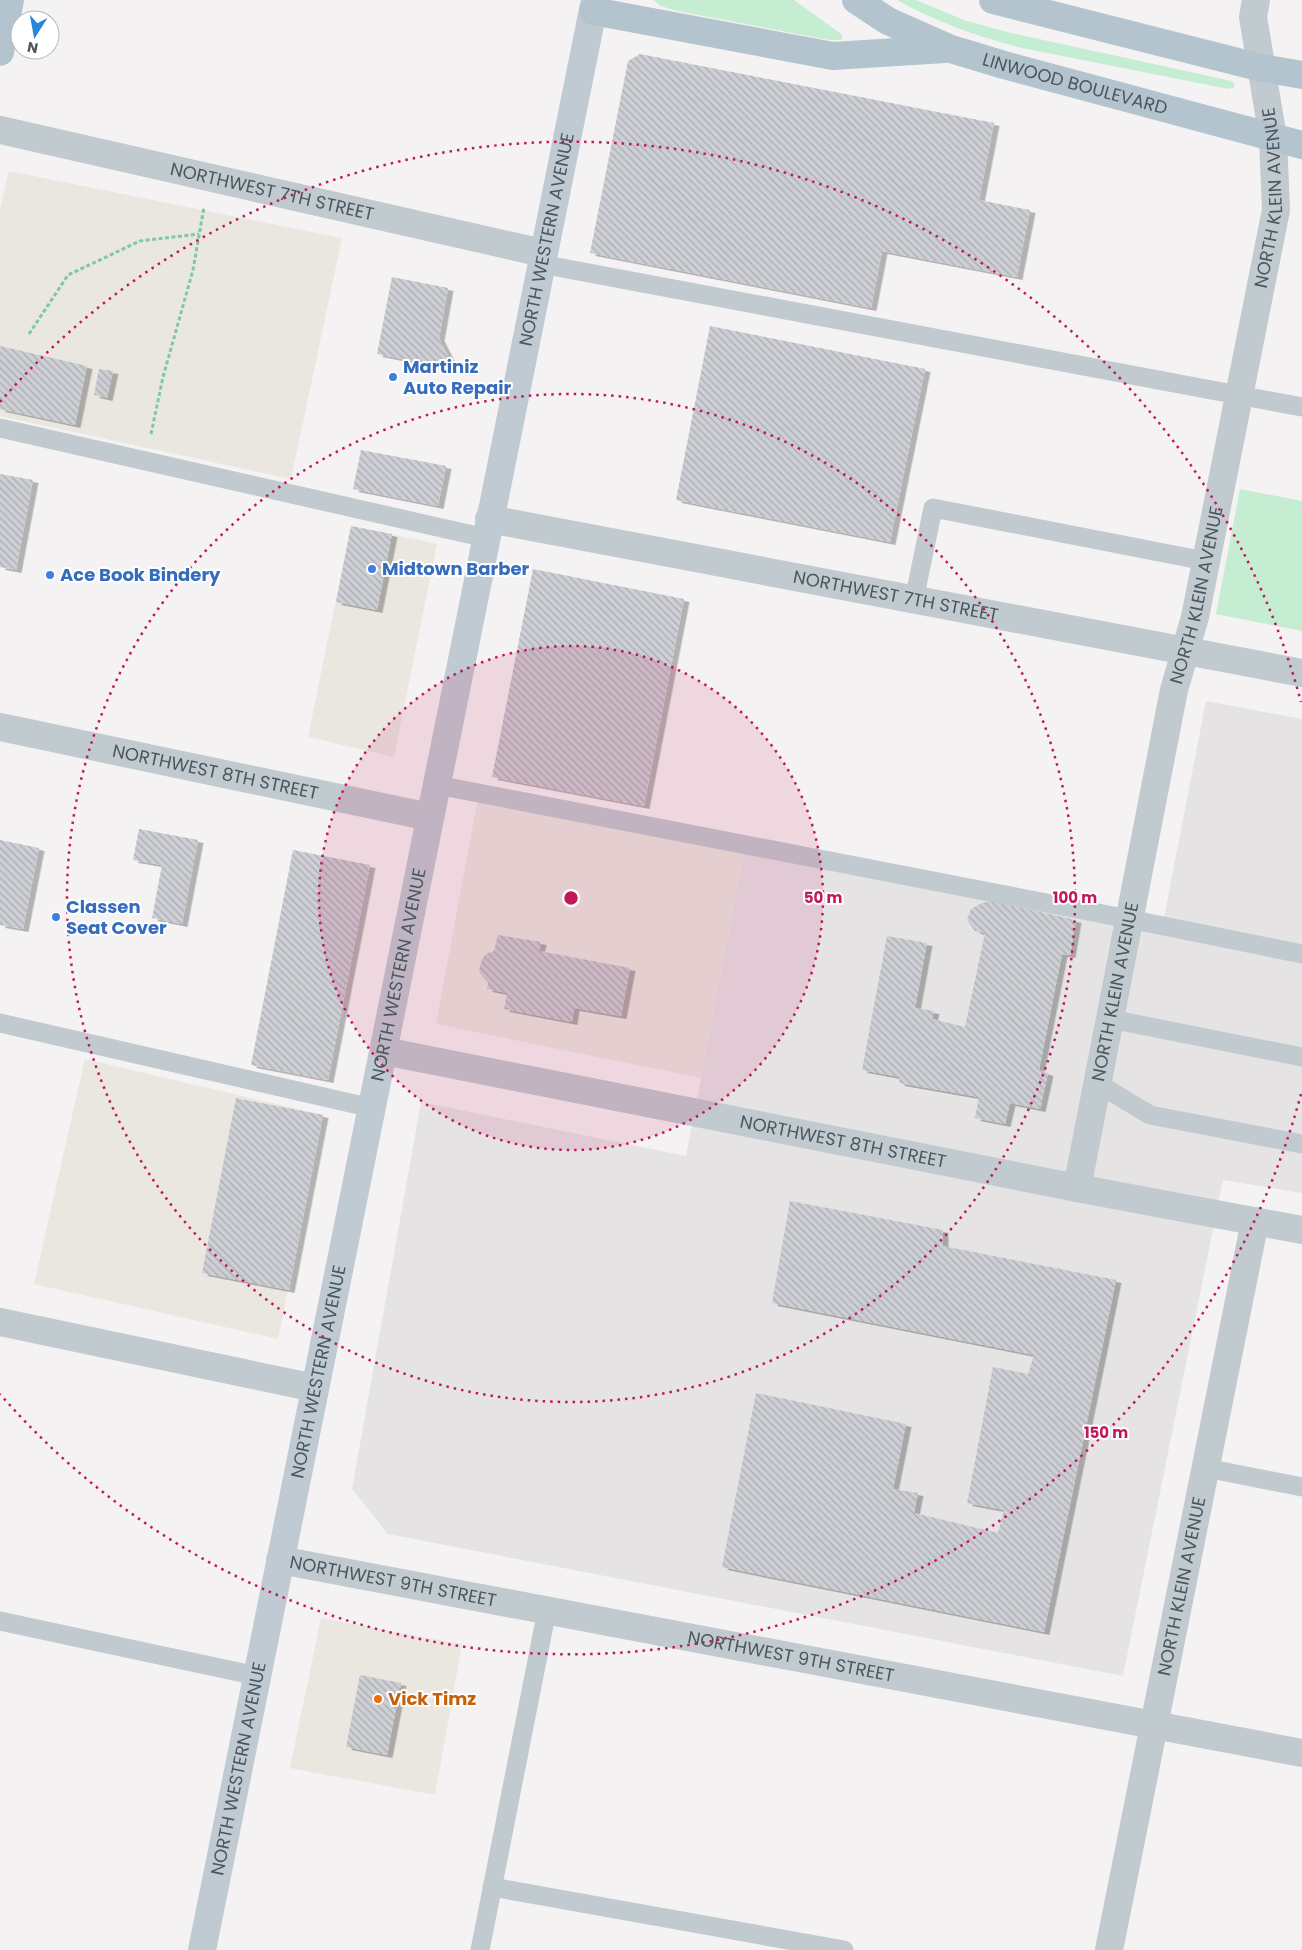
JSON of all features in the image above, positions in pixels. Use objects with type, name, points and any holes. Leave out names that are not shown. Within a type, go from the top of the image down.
[{"type":"main road","points":[[0,52],[10,0]]},
{"type":"main road","name":"LINWOOD BOULEVARD","points":[[856,0],[888,21],[951,49],[1302,145]]},
{"type":"main road","points":[[993,0],[1262,68],[1302,76]]},
{"type":"main road","points":[[594,6],[833,56],[951,49]]},
{"type":"main road","name":"NORTH WESTERN AVENUE","points":[[202,1950],[594,6]]},
{"type":"street","name":"NORTH KLEIN AVENUE","points":[[1077,1188],[1174,690],[1195,617],[1276,210],[1273,138],[1253,17],[1256,0]]},
{"type":"street","name":"NORTHWEST 7TH STREET","points":[[0,130],[210,177],[542,259]]},
{"type":"street","name":"NORTHWEST 7TH STREET","points":[[488,529],[914,600],[1302,673]]},
{"type":"street","name":"NORTHWEST 8TH STREET","points":[[0,727],[430,817]]},
{"type":"street","name":"NORTHWEST 8TH STREET","points":[[384,1051],[1077,1188],[1302,1230]]},
{"type":"street","name":"NORTH KLEIN AVENUE","points":[[1109,1950],[1255,1221]]},
{"type":"street","points":[[0,1322],[315,1388]]},
{"type":"street","name":"NORTHWEST 9TH STREET","points":[[280,1560],[1302,1753]]},
{"type":"lane","points":[[542,259],[1302,407]]},
{"type":"lane","points":[[0,428],[145,462],[488,529]]},
{"type":"lane","points":[[914,600],[933,508],[1206,561]]},
{"type":"lane","points":[[437,785],[1302,954]]},
{"type":"lane","points":[[1110,1019],[1302,1057]]},
{"type":"lane","points":[[0,1023],[372,1108]]},
{"type":"lane","points":[[1098,1083],[1150,1115],[1302,1144]]},
{"type":"lane","points":[[1206,1468],[1302,1487]]},
{"type":"lane","points":[[480,1950],[547,1610]]},
{"type":"lane","points":[[0,1621],[257,1676]]},
{"type":"lane","points":[[492,1887],[844,1950]]},
{"type":"path","points":[[145,462],[163,377],[193,270],[210,177]]},
{"type":"path","points":[[29,334],[68,275],[140,241],[199,234]]},
{"type":"shaded area","points":[[9,171],[342,238],[291,479],[0,416],[0,209]]},
{"type":"shaded area","points":[[351,526],[437,544],[394,757],[308,737]]},
{"type":"shaded area","points":[[1206,701],[1302,719],[1302,1193],[1223,1180],[1123,1676],[388,1534],[352,1489],[421,1102],[686,1156],[745,848],[1161,933]]},
{"type":"shaded area","points":[[478,798],[745,848],[701,1078],[436,1024]]},
{"type":"shaded area","points":[[85,1059],[323,1115],[278,1339],[34,1284]]},
{"type":"shaded area","name":"Vick Timz","points":[[321,1618],[462,1644],[435,1795],[290,1768]]},
{"type":"green space","points":[[653,0],[794,0],[841,34],[843,38],[840,40],[829,40],[677,11],[661,6]]},
{"type":"green space","points":[[897,0],[916,0],[964,20],[1007,32],[1232,81],[1235,85],[1229,89],[1022,48],[958,28]]},
{"type":"green space","points":[[1240,489],[1302,501],[1302,631],[1216,614]]},
{"type":"building","points":[[640,54],[994,123],[979,200],[1030,210],[1017,277],[882,251],[871,308],[590,253],[628,61]]},
{"type":"building","points":[[392,277],[448,288],[439,338],[455,370],[377,354]]},
{"type":"building","points":[[710,326],[925,369],[890,542],[676,500]]},
{"type":"building","points":[[0,346],[87,366],[75,425],[0,409]]},
{"type":"building","points":[[99,369],[113,371],[107,398],[94,395]]},
{"type":"building","points":[[361,450],[446,466],[438,506],[353,489]]},
{"type":"building","points":[[0,474],[33,480],[16,570],[0,567]]},
{"type":"building","points":[[351,526],[392,534],[377,610],[336,602]]},
{"type":"building","points":[[533,569],[684,599],[644,806],[492,777]]},
{"type":"building","points":[[139,829],[198,840],[182,924],[152,918],[162,865],[133,860]]},
{"type":"building","points":[[0,840],[39,848],[23,929],[0,925]]},
{"type":"building","points":[[293,850],[370,865],[328,1080],[251,1065]]},
{"type":"building","points":[[991,901],[1076,920],[1070,955],[1062,954],[1039,1070],[1048,1073],[1040,1109],[1010,1103],[1005,1124],[975,1118],[979,1097],[899,1083],[900,1077],[862,1070],[887,936],[927,943],[915,1008],[934,1011],[932,1019],[965,1027],[985,933],[975,931],[967,920],[971,909]]},
{"type":"building","points":[[498,935],[541,942],[539,951],[630,968],[621,1016],[574,1008],[572,1022],[504,1009],[507,993],[487,989],[488,982],[479,971],[482,959],[486,954],[494,951]]},
{"type":"building","points":[[236,1098],[323,1115],[289,1290],[202,1273]]},
{"type":"building","points":[[790,1201],[943,1230],[943,1246],[1116,1280],[1044,1632],[722,1567],[756,1393],[906,1424],[893,1489],[918,1493],[914,1513],[998,1533],[1004,1510],[967,1503],[993,1367],[1028,1374],[1034,1355],[772,1303]]},
{"type":"building","points":[[360,1675],[401,1683],[387,1755],[346,1747]]},
{"type":"place","name":"Martiniz Auto Repair","points":[[393,377]]},
{"type":"place","name":"Midtown Barber","points":[[372,569]]},
{"type":"place","name":"Ace Book Bindery","points":[[50,575]]},
{"type":"place","name":"Classen Seat Cover","points":[[56,917]]},
{"type":"place","name":"Vick Timz","points":[[378,1699]]}]
